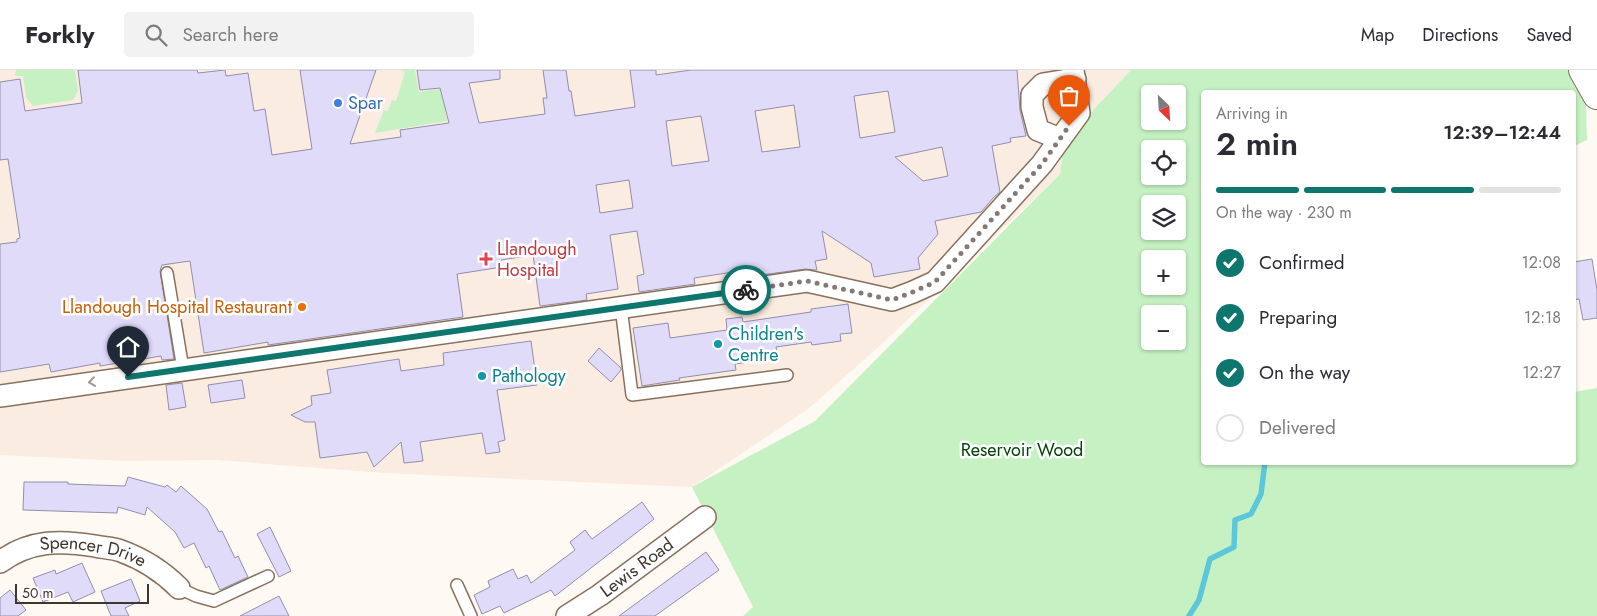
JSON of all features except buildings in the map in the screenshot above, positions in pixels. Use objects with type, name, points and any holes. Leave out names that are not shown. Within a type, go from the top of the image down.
[{"type":"street","points":[[1583,70],[1597,94]]},
{"type":"street","points":[[0,396],[807,281],[892,300],[935,282],[1042,164],[1079,113],[1074,74],[1043,84],[1032,95],[1032,107],[1038,130],[1060,139]]},
{"type":"street","name":"Lewis Road","points":[[567,616],[613,585],[705,517]]},
{"type":"street","name":"Spencer Drive","points":[[0,562],[35,544],[52,542],[87,545],[120,550],[164,573],[179,588]]},
{"type":"lane","points":[[167,273],[183,369]]},
{"type":"lane","points":[[621,307],[632,395],[787,375]]},
{"type":"lane","points":[[179,588],[214,602],[268,576]]},
{"type":"lane","points":[[457,584],[472,616]]},
{"type":"shaded area","name":"Llandough Hospital","points":[[0,70],[1131,70],[1064,141],[1060,174],[882,344],[808,409],[692,487],[384,473],[217,460],[126,461],[0,455]]},
{"type":"green space","points":[[16,70],[75,70],[78,91],[73,100],[33,106],[26,97],[23,76],[15,76]]},
{"type":"green space","points":[[402,70],[415,70],[419,92],[445,88],[448,110],[445,111],[447,121],[375,133],[384,110],[388,111],[392,100],[396,101],[405,72]]},
{"type":"green space","name":"Reservoir Wood","points":[[1131,70],[1568,70],[1586,105],[1587,140],[1576,145],[1576,90],[1201,90],[1201,465],[1576,465],[1576,392],[1597,388],[1597,616],[743,616],[753,607],[692,487],[815,421],[1060,174],[1064,141]]},
{"type":"waterway","points":[[1189,616],[1199,600],[1210,559],[1234,547],[1235,520],[1251,514],[1261,494],[1265,465]]},
{"type":"way so far","points":[[746,290],[807,281],[892,300],[935,282],[1042,164],[1069,126]]},
{"type":"place","name":"Spar","points":[[338,103]]},
{"type":"place","name":"Llandough Hospital","points":[[486,259]]},
{"type":"place","name":"Llandough Hospital Restaurant","points":[[302,307]]},
{"type":"place","name":"Children's Centre","points":[[718,344]]},
{"type":"place","name":"Pathology","points":[[482,376]]},
{"type":"route","points":[[128,377],[746,290]]}]
